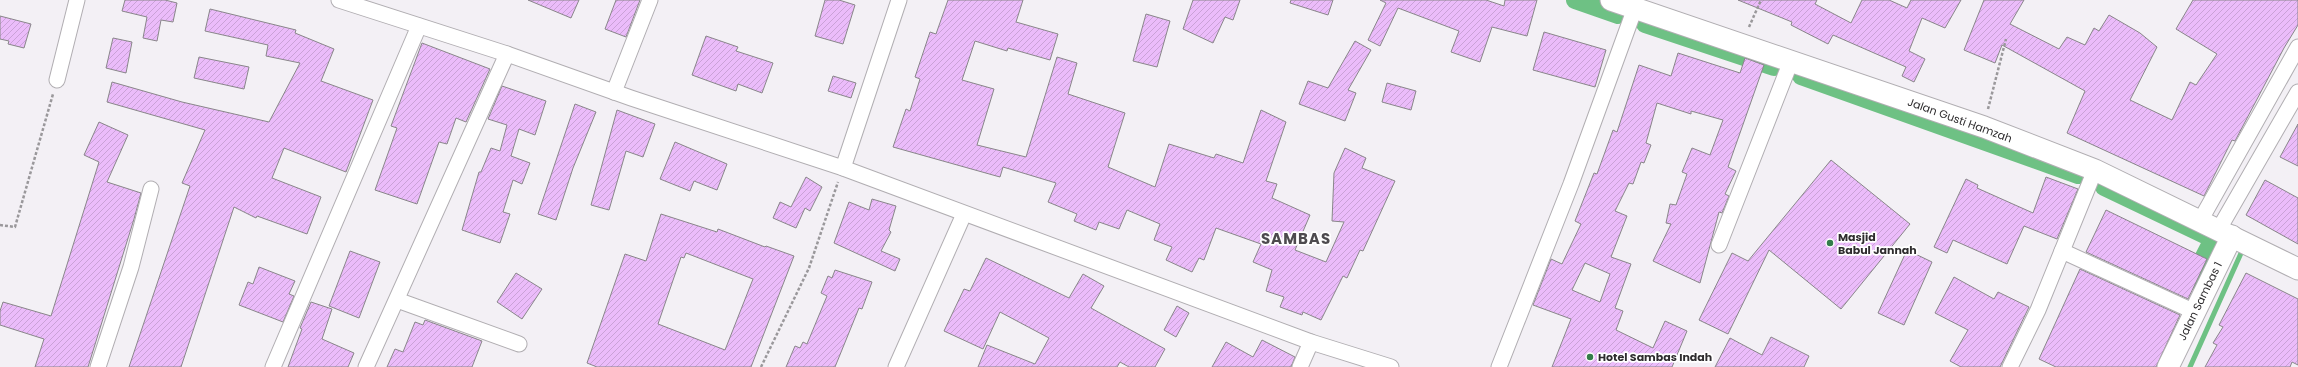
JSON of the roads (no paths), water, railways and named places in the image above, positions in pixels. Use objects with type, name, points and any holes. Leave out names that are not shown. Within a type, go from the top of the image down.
[{"type":"street","points":[[57,80],[77,0]]},
{"type":"street","points":[[614,92],[650,0]]},
{"type":"street","points":[[843,168],[899,0]]},
{"type":"street","name":"Jalan Gusti Hamzah","points":[[1611,0],[1984,127],[2096,170],[2200,221],[2226,232],[2298,269]]},
{"type":"street","points":[[344,1],[507,54],[614,92],[843,168],[1311,342],[1392,367]]},
{"type":"street","points":[[1499,367],[1571,184],[1635,8]]},
{"type":"street","points":[[273,367],[418,26]]},
{"type":"street","points":[[2200,221],[2298,47]]},
{"type":"street","points":[[366,367],[507,54]]},
{"type":"street","points":[[1719,244],[1791,61]]},
{"type":"street","points":[[2226,232],[2298,92]]},
{"type":"street","points":[[2010,367],[2038,310],[2096,170]]},
{"type":"street","points":[[98,367],[131,267],[151,189]]},
{"type":"street","points":[[896,367],[964,214]]},
{"type":"street","name":"Jalan Sambas 1","points":[[2168,367],[2195,312],[2226,232]]},
{"type":"street","points":[[2062,251],[2195,312]]},
{"type":"street","points":[[397,300],[519,344]]},
{"type":"street","points":[[1300,367],[1311,342]]},
{"type":"waterway","points":[[1575,0],[1618,15]]},
{"type":"waterway","points":[[1645,24],[1774,67]]},
{"type":"waterway","points":[[1801,76],[2078,175]]},
{"type":"waterway","points":[[2104,187],[2213,239],[2192,280]]},
{"type":"waterway","points":[[2190,367],[2242,251]]},
{"type":"place","name":"Masjid Babul Jannah","points":[[1830,243]]},
{"type":"place","name":"Hotel Sambas Indah","points":[[1590,357]]},
{"type":"district","name":"SAMBAS","points":[[1296,238]]}]
